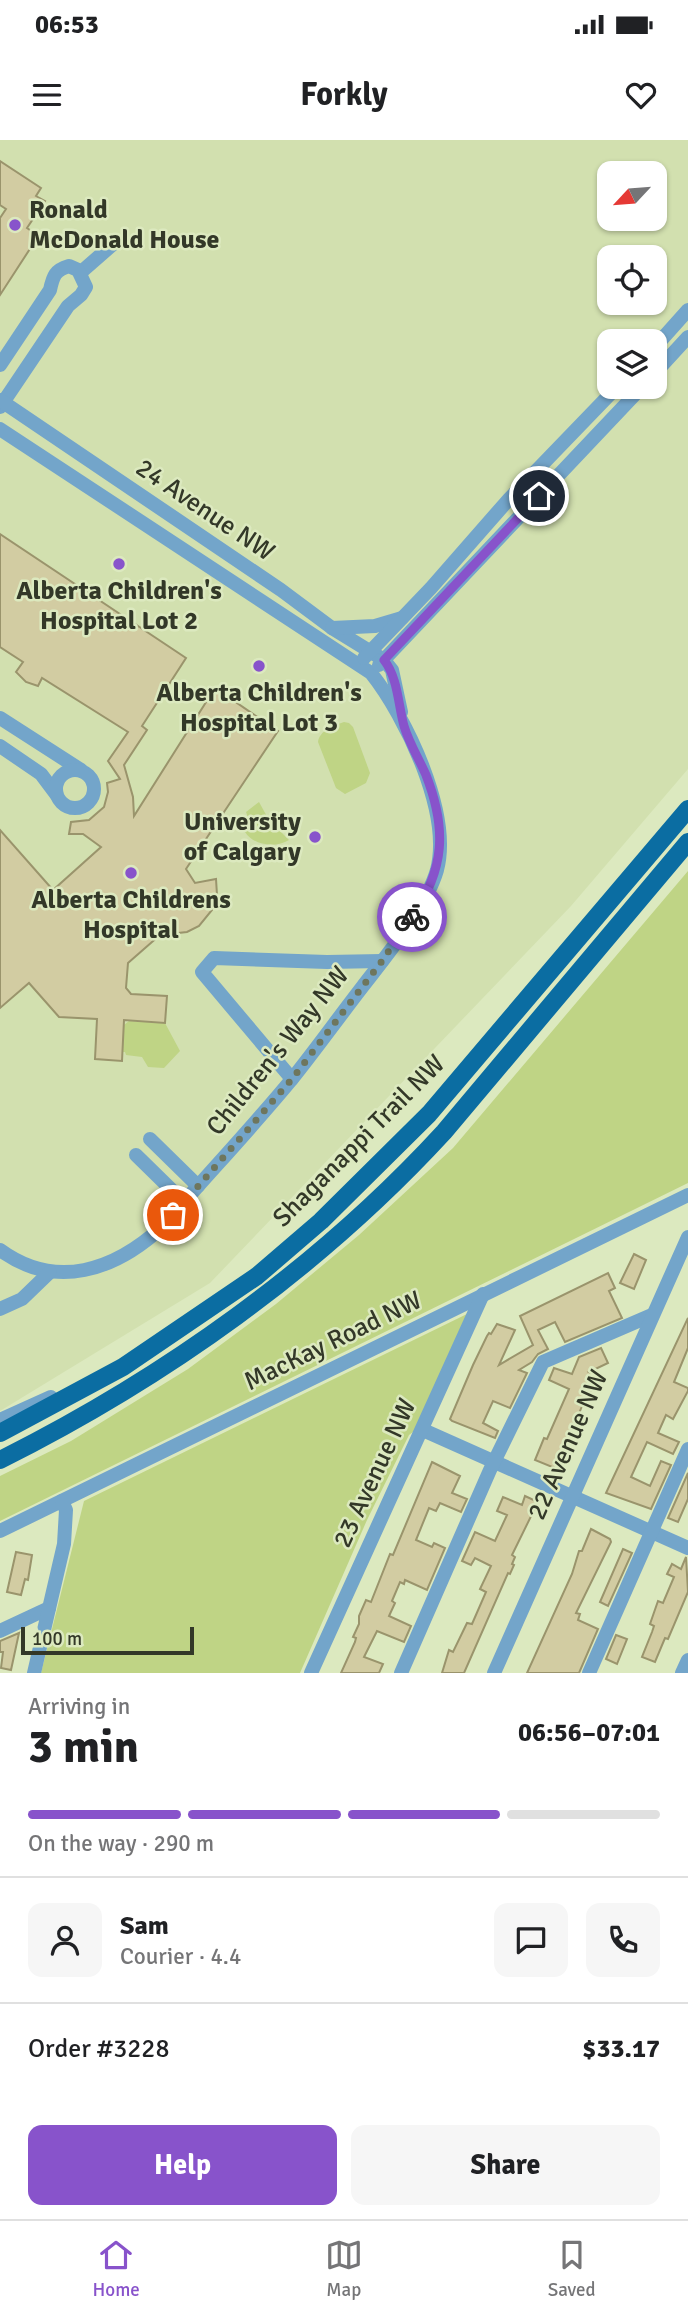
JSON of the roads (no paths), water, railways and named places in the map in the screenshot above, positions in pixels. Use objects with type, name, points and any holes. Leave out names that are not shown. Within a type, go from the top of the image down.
[{"type":"main road","name":"Shaganappi Trail NW","points":[[0,1433],[123,1367],[257,1276],[321,1221],[429,1114],[688,809]]},
{"type":"main road","name":"Shaganappi Trail NW","points":[[0,1460],[70,1425],[136,1385],[269,1291],[332,1240],[415,1164],[444,1132],[688,842]]},
{"type":"street","points":[[80,273],[112,244]]},
{"type":"street","points":[[0,365],[50,290],[53,276],[59,269],[69,266],[80,273],[86,287],[68,306],[1,403]]},
{"type":"street","points":[[667,333],[688,310]]},
{"type":"street","points":[[667,360],[688,337]]},
{"type":"street","points":[[365,669],[369,652],[403,618],[509,499],[605,399]]},
{"type":"street","points":[[365,669],[384,660],[631,399]]},
{"type":"street","name":"24 Avenue NW","points":[[1,403],[281,590],[332,628],[384,660]]},
{"type":"street","name":"24 Avenue NW","points":[[0,429],[365,669]]},
{"type":"street","points":[[332,628],[375,626],[403,618]]},
{"type":"street","name":"Children's Way NW","points":[[0,1250],[26,1265],[50,1272],[69,1273],[108,1264],[144,1244],[292,1079],[382,961],[424,900],[437,869],[440,839],[436,805],[405,727],[392,670],[384,660]]},
{"type":"street","name":"Children's Way NW","points":[[365,669],[405,727]]},
{"type":"street","points":[[0,718],[88,774],[94,785],[92,798],[82,807],[69,807],[41,774],[0,746]]},
{"type":"street","points":[[56,794],[60,776],[70,770],[82,771]]},
{"type":"street","points":[[292,1079],[202,972],[215,958],[382,961]]},
{"type":"street","points":[[143,1147],[185,1173],[191,1194],[166,1174],[151,1170],[143,1147]]},
{"type":"street","name":"MacKay Road NW","points":[[0,1531],[483,1294],[687,1200]]},
{"type":"street","name":"22 Avenue NW","points":[[495,1673],[688,1237]]},
{"type":"street","points":[[0,1309],[22,1298],[50,1272]]},
{"type":"street","name":"23 Avenue NW","points":[[311,1673],[483,1294]]},
{"type":"street","points":[[401,1673],[494,1462],[543,1362],[652,1315]]},
{"type":"street","points":[[0,1420],[101,1374],[123,1367]]},
{"type":"street","points":[[423,1430],[688,1548]]},
{"type":"street","points":[[589,1673],[688,1448]]},
{"type":"street","points":[[34,1673],[66,1524],[66,1510],[62,1501]]},
{"type":"street","points":[[0,1631],[49,1608]]},
{"type":"street","points":[[682,1673],[688,1660]]},
{"type":"place","name":"Ronald McDonald House","points":[[15,225]]},
{"type":"place","name":"Alberta Children's Hospital Lot 2","points":[[119,564]]},
{"type":"place","name":"Alberta Children's Hospital Lot 3","points":[[259,666]]},
{"type":"place","name":"University of Calgary","points":[[315,837]]},
{"type":"place","name":"Alberta Childrens Hospital","points":[[131,873]]}]
